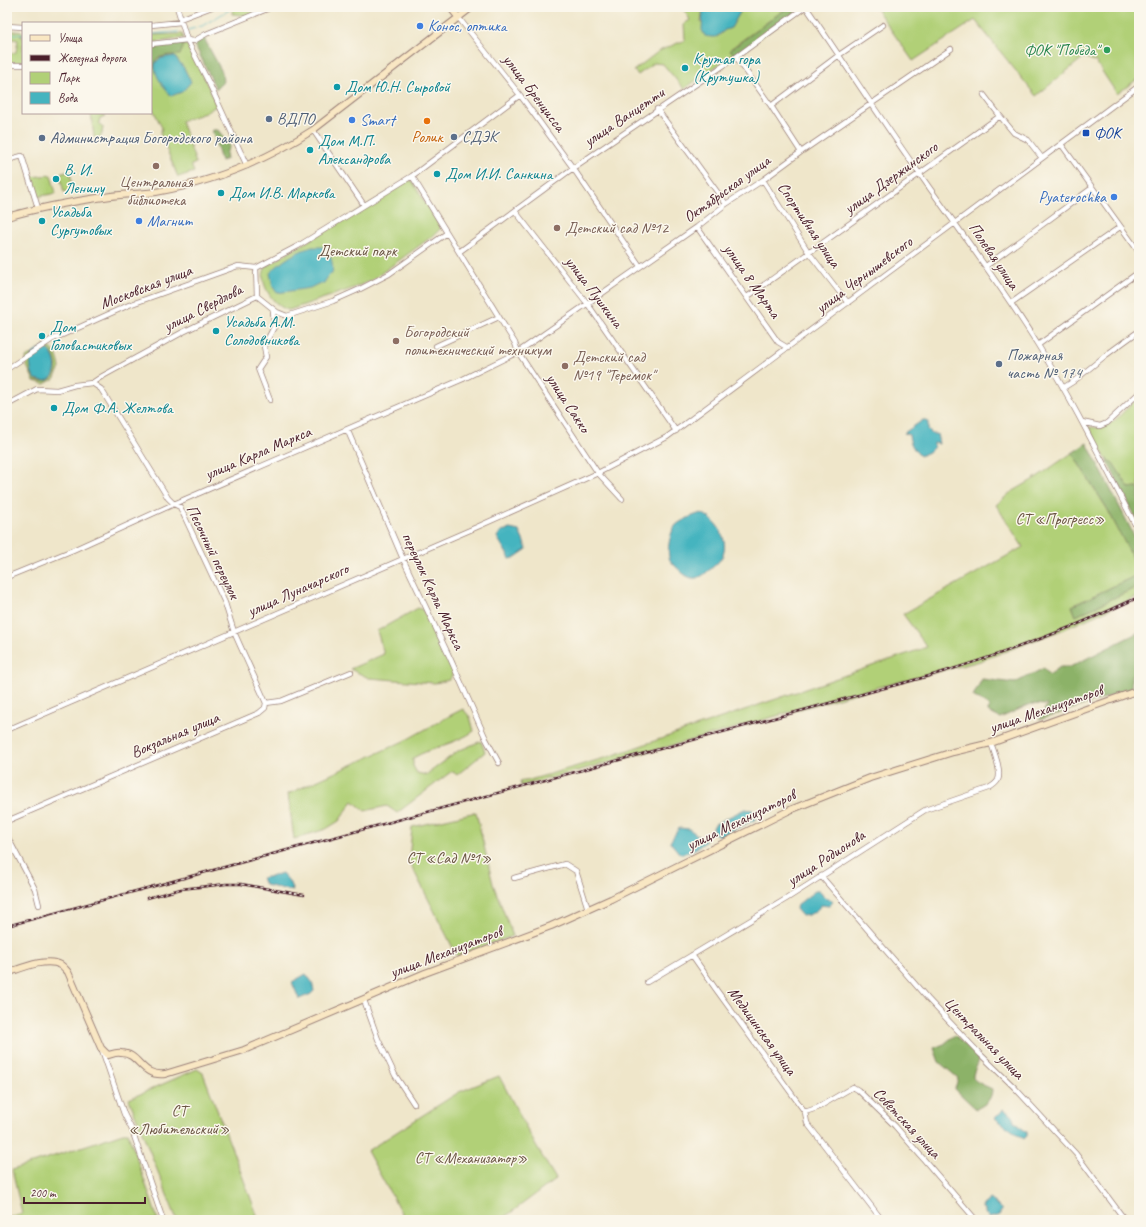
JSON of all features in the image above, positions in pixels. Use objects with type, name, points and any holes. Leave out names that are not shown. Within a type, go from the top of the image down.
[{"type":"street","points":[[177,7],[186,40],[209,82],[247,166]]},
{"type":"street","points":[[152,26],[180,21],[212,7]]},
{"type":"street","points":[[152,44],[186,40],[194,41],[206,34],[272,7]]},
{"type":"street","points":[[450,7],[458,17]]},
{"type":"street","points":[[7,217],[38,208],[67,202],[155,192],[180,187],[226,174],[247,166],[313,130],[472,7]]},
{"type":"street","name":"Полевая улица","points":[[805,7],[839,55],[870,104],[986,266],[1038,345],[1082,422],[1139,532]]},
{"type":"street","name":"улица Ванцетти","points":[[459,252],[573,168],[657,109],[736,57],[805,7]]},
{"type":"street","name":"улица Бренцисса","points":[[458,17],[520,95],[573,168],[640,266]]},
{"type":"street","points":[[771,106],[839,55],[883,25]]},
{"type":"street","points":[[7,26],[22,28]]},
{"type":"street","name":"Октябрьская улица","points":[[518,352],[697,227],[726,204],[763,180],[800,152],[951,49]]},
{"type":"street","points":[[736,57],[771,106],[800,152]]},
{"type":"street","points":[[7,65],[22,66]]},
{"type":"street","name":"улица Чернышевского","points":[[598,473],[676,431],[1139,86]]},
{"type":"street","points":[[257,296],[256,268],[298,246],[412,176],[520,95]]},
{"type":"street","points":[[984,95],[1014,133],[1028,140],[1042,158]]},
{"type":"street","points":[[657,109],[726,204]]},
{"type":"street","name":"улица Дзержинского","points":[[747,297],[1000,116]]},
{"type":"street","points":[[313,130],[364,205]]},
{"type":"street","points":[[1061,144],[1139,252]]},
{"type":"street","points":[[7,160],[22,156],[38,208]]},
{"type":"street","name":"улица Сакко","points":[[412,176],[499,317],[518,352],[598,473],[622,499]]},
{"type":"street","name":"Спортивная улица","points":[[763,180],[809,253],[848,303]]},
{"type":"street","points":[[986,266],[1092,188]]},
{"type":"street","name":"улица Пушкина","points":[[515,211],[587,303],[676,431]]},
{"type":"street","name":"улица 8 Марта","points":[[697,227],[778,342],[788,348]]},
{"type":"street","points":[[1011,304],[1120,227]]},
{"type":"street","name":"улица Свердлова","points":[[7,405],[37,389],[57,390],[75,385],[92,383],[177,335],[257,296],[273,309],[287,316],[333,301],[389,274],[447,233]]},
{"type":"street","name":"Московская улица","points":[[7,368],[51,340],[129,305],[238,266],[256,268]]},
{"type":"street","points":[[1038,345],[1139,272]]},
{"type":"street","points":[[270,400],[258,369],[266,357],[264,346],[274,327],[273,309]]},
{"type":"street","points":[[436,346],[499,317]]},
{"type":"street","points":[[1063,388],[1139,331]]},
{"type":"street","name":"улица Карла Маркса","points":[[7,577],[73,550],[174,504],[463,379],[518,352]]},
{"type":"street","name":"Песочный переулок","points":[[92,383],[101,389],[168,498],[180,507],[225,603],[234,632],[266,703]]},
{"type":"street","points":[[1082,422],[1100,426],[1107,423],[1139,393]]},
{"type":"street","name":"переулок Карла Маркса","points":[[347,429],[402,559],[450,658],[486,739],[499,763]]},
{"type":"street","name":"улица Луначарского","points":[[7,730],[598,473]]},
{"type":"street","points":[[266,703],[281,701],[351,672]]},
{"type":"street","name":"улица Механизаторов","points":[[101,1048],[108,1055],[121,1052],[127,1054],[133,1057],[149,1072],[156,1075],[165,1074],[244,1050],[425,973],[551,926],[790,810],[870,778],[953,752],[991,743],[1139,690]]},
{"type":"street","name":"Вокзальная улица","points":[[7,821],[259,713],[265,708],[266,703]]},
{"type":"street","name":"улица Родионова","points":[[647,982],[779,903],[925,810],[989,788],[995,784],[999,775],[991,743]]},
{"type":"street","points":[[7,836],[35,889],[39,905]]},
{"type":"street","points":[[514,878],[565,864],[576,871],[588,909]]},
{"type":"street","name":"Центральная улица","points":[[821,876],[928,999],[980,1054],[1014,1087],[1076,1154],[1125,1220]]},
{"type":"street","name":"Медицинская улица","points":[[692,955],[805,1112],[807,1123],[882,1220]]},
{"type":"street","points":[[7,973],[52,962],[62,965],[68,972],[101,1048],[124,1114],[132,1130],[163,1220]]},
{"type":"street","points":[[364,1000],[378,1039],[395,1075],[414,1104]]},
{"type":"street","name":"Советская улица","points":[[805,1112],[817,1108],[853,1086],[895,1126],[976,1220]]},
{"type":"green space","points":[[233,7],[267,7],[248,16],[232,14]]},
{"type":"green space","points":[[683,7],[703,7],[701,22],[717,37],[725,30],[731,28],[743,7],[788,7],[730,49],[734,54],[684,89],[663,64],[654,63],[638,75],[635,71],[633,71],[659,51],[685,40],[684,24],[690,20]]},
{"type":"green space","points":[[788,7],[799,7],[800,9],[735,55],[730,50]]},
{"type":"green space","points":[[875,7],[1139,7],[1139,78],[1117,94],[1096,62],[1084,57],[1036,96],[975,20],[913,61]]},
{"type":"green space","points":[[7,30],[22,32],[22,35],[20,36],[22,36],[22,64],[7,63],[10,54],[16,52],[18,40],[7,38]]},
{"type":"green space","points":[[181,32],[184,38],[152,43],[152,35],[179,34]]},
{"type":"green space","points":[[204,38],[222,72],[223,82],[216,89],[195,45]]},
{"type":"green space","points":[[185,42],[180,55],[169,55],[157,58],[152,68],[152,46]]},
{"type":"green space","points":[[187,44],[213,96],[216,106],[205,113],[181,121],[196,163],[191,165],[194,172],[178,177],[160,133],[162,128],[152,107],[152,49]],"holes":[[[174,56],[184,68],[191,82],[171,96],[158,77],[157,61],[161,58]]]},
{"type":"green space","points":[[91,114],[103,114],[106,116],[100,118],[99,123],[103,127],[102,134],[98,140],[94,137]]},
{"type":"green space","points":[[212,130],[218,130],[230,146],[226,153],[227,159],[221,161]]},
{"type":"green space","points":[[70,171],[73,190],[64,192],[59,174]]},
{"type":"green space","points":[[51,175],[56,193],[37,197],[31,177]]},
{"type":"green space","name":"Детский парк","points":[[409,180],[412,181],[441,228],[434,235],[372,280],[351,289],[289,310],[283,308],[272,299],[263,278],[267,266]]},
{"type":"green space","points":[[45,345],[52,349],[56,354],[60,368],[54,379],[44,384],[34,381],[27,366],[26,357],[32,354],[30,367],[35,379],[44,381],[50,379],[54,376],[56,365],[53,354],[44,346]]},
{"type":"green space","points":[[1139,397],[1139,489],[1137,487],[1129,488],[1113,463],[1106,459],[1088,427],[1104,426],[1111,423]]},
{"type":"green space","points":[[1087,443],[1139,545],[1139,556],[1133,559],[1108,510],[1072,453]]},
{"type":"green space","name":"СТ «Прогресс»","points":[[1072,453],[1108,510],[1139,570],[1139,574],[1072,606],[1076,616],[1139,586],[1139,596],[1062,630],[980,661],[852,694],[711,735],[521,786],[520,781],[526,781],[608,757],[927,647],[903,614],[1023,547],[996,505],[1010,493],[1034,479]]},
{"type":"green space","points":[[1106,459],[1113,463],[1129,488],[1137,487],[1139,489],[1139,524]]},
{"type":"green space","points":[[1139,574],[1139,586],[1076,616],[1072,606]]},
{"type":"green space","points":[[418,608],[423,610],[454,672],[449,680],[435,683],[369,678],[350,669],[384,654],[377,631]]},
{"type":"green space","points":[[1139,632],[1139,671],[1131,676],[1132,689],[1039,720],[1047,705],[1031,704],[1000,718],[988,712],[989,706],[973,696],[982,679],[1015,683],[1044,668],[1049,675],[1060,667],[1070,667]]},
{"type":"green space","points":[[463,709],[470,717],[474,731],[460,739],[413,758],[413,766],[417,773],[426,775],[458,751],[481,741],[485,752],[457,775],[452,771],[397,813],[387,806],[365,811],[353,801],[339,821],[326,829],[294,839],[288,794],[406,740]]},
{"type":"green space","name":"СТ «Сад №1»","points":[[476,812],[493,884],[513,936],[457,956],[409,861],[412,827]]},
{"type":"green space","points":[[955,1035],[979,1059],[973,1078],[979,1083],[992,1089],[991,1096],[987,1102],[976,1109],[955,1089],[958,1078],[939,1062],[934,1048],[944,1044]]},
{"type":"green space","name":"СТ «Любительский»","points":[[197,1069],[203,1073],[259,1220],[177,1220],[129,1099]]},
{"type":"green space","name":"СТ «Механизатор»","points":[[499,1076],[536,1146],[556,1179],[509,1214],[498,1220],[409,1220],[408,1218],[404,1218],[367,1151],[459,1092]]},
{"type":"green space","points":[[123,1133],[128,1133],[158,1220],[7,1220],[7,1218],[22,1213],[12,1170]]},
{"type":"water","points":[[703,7],[743,7],[731,28],[725,30],[716,37],[711,37],[705,36],[702,30]]},
{"type":"water","points":[[174,56],[184,68],[191,82],[182,92],[171,96],[158,78],[155,64],[158,60]]},
{"type":"water","points":[[312,247],[323,247],[328,253],[333,266],[332,274],[329,275],[324,283],[310,288],[277,293],[273,287],[270,273],[279,264],[290,257]]},
{"type":"water","points":[[43,347],[52,354],[56,365],[50,379],[44,381],[35,379],[30,363],[32,354]]},
{"type":"water","points":[[923,420],[927,420],[928,430],[932,434],[937,434],[939,444],[934,443],[934,447],[929,452],[920,456],[913,447],[909,435],[904,433]]},
{"type":"water","points":[[701,513],[712,520],[720,530],[723,536],[724,549],[722,558],[716,564],[703,575],[692,578],[685,575],[670,561],[668,552],[669,542],[676,525],[687,518]]},
{"type":"water","points":[[510,529],[519,531],[527,549],[510,559],[497,537],[501,531]]},
{"type":"water","points":[[745,809],[752,810],[756,813],[756,819],[721,836],[714,833],[713,828],[715,824]]},
{"type":"water","points":[[679,828],[689,829],[706,841],[688,852],[680,854],[670,842]]},
{"type":"water","points":[[282,873],[289,881],[293,891],[265,885],[262,878]]},
{"type":"water","points":[[815,891],[819,891],[827,899],[830,899],[833,902],[829,906],[821,905],[813,913],[802,916],[796,909],[797,905]]},
{"type":"water","points":[[306,974],[312,982],[314,991],[311,994],[299,999],[292,982]]},
{"type":"water","points":[[1004,1109],[1013,1117],[1014,1122],[1027,1132],[1027,1136],[1024,1139],[995,1118]]},
{"type":"water","points":[[989,1199],[1002,1210],[999,1215],[990,1218],[985,1214],[985,1209],[982,1208]]},
{"type":"waterway","points":[[188,30],[202,26],[234,7]]},
{"type":"waterway","points":[[152,34],[178,32]]},
{"type":"waterway","points":[[7,33],[22,35]]},
{"type":"railway","points":[[7,926],[929,676],[1036,641],[1139,597]]},
{"type":"railway","points":[[147,898],[181,889],[226,884],[241,884],[304,895]]},
{"type":"place","name":"Конос, оптика","points":[[420,26]]},
{"type":"place","name":"ФОК \"Победа\"","points":[[1107,50]]},
{"type":"place","name":"Крутая гора (Крутушка)","points":[[685,68]]},
{"type":"place","name":"Дом Ю.Н. Сыровой","points":[[337,87]]},
{"type":"place","name":"ВДПО","points":[[269,119]]},
{"type":"place","name":"Smart","points":[[352,120]]},
{"type":"place","name":"Ролик","points":[[427,121]]},
{"type":"place","name":"ФОК","points":[[1086,133]]},
{"type":"place","name":"СДЭК","points":[[454,137]]},
{"type":"place","name":"Администрация Богородского района","points":[[42,138]]},
{"type":"place","name":"Дом М.П. Александрова","points":[[310,150]]},
{"type":"place","name":"Центральная библиотека","points":[[156,166]]},
{"type":"place","name":"Дом И.И. Санкина","points":[[437,174]]},
{"type":"place","name":"В. И. Ленину","points":[[56,179]]},
{"type":"place","name":"Дом И.В. Маркова","points":[[221,193]]},
{"type":"place","name":"Pyaterochka","points":[[1114,197]]},
{"type":"place","name":"Усадьба Сургутовых","points":[[42,221]]},
{"type":"place","name":"Магнит","points":[[139,221]]},
{"type":"place","name":"Детский сад №12","points":[[557,228]]},
{"type":"place","name":"Усадьба А.М. Солодовникова","points":[[216,331]]},
{"type":"place","name":"Дом Головастиковых","points":[[42,336]]},
{"type":"place","name":"Богородский политехнический техникум","points":[[396,341]]},
{"type":"place","name":"Пожарная часть № 174","points":[[999,364]]},
{"type":"place","name":"Детский сад №19 \"Теремок\"","points":[[565,366]]},
{"type":"place","name":"Дом Ф.А. Желтова","points":[[54,408]]}]
